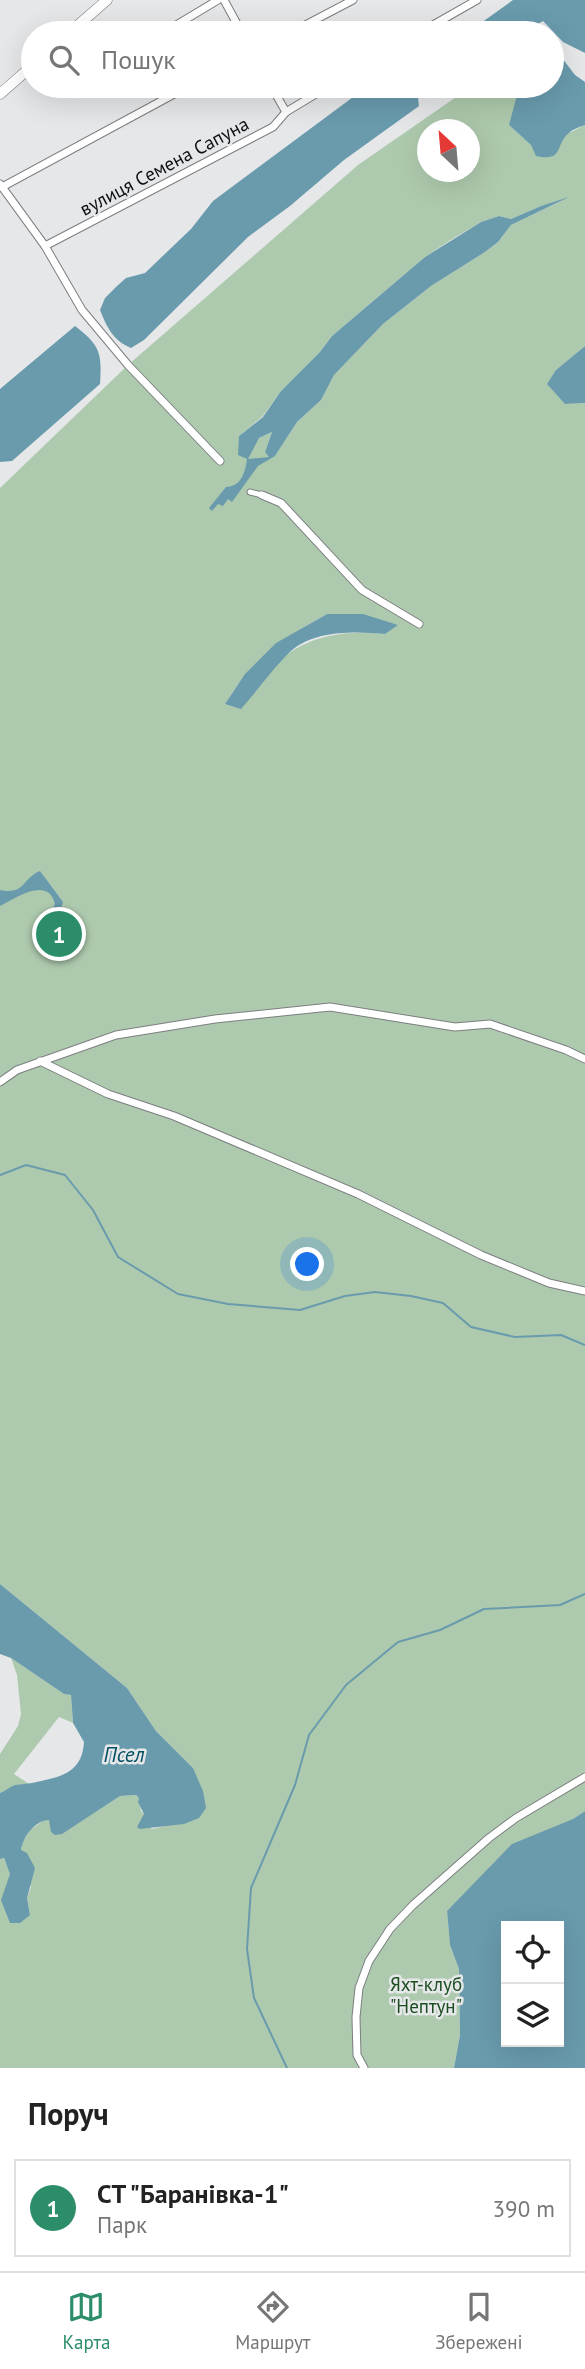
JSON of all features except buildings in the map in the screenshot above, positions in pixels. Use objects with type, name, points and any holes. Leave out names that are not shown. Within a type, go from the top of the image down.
[{"type":"main road","points":[[83,21],[107,0]]},
{"type":"main road","points":[[0,94],[21,76]]},
{"type":"street","points":[[183,21],[218,0]]},
{"type":"street","points":[[224,0],[235,21]]},
{"type":"street","points":[[312,21],[353,0]]},
{"type":"street","points":[[440,21],[477,0]]},
{"type":"street","points":[[166,98],[1,186],[45,246],[82,310],[128,365],[220,461]]},
{"type":"street","points":[[278,98],[286,112]]},
{"type":"street","name":"вулиця Семена Сапуна","points":[[45,246],[273,127],[286,112],[309,98]]},
{"type":"street","points":[[250,492],[281,503],[362,590],[419,624]]},
{"type":"street","points":[[0,1082],[17,1070],[116,1035],[330,1007],[455,1027],[490,1024],[585,1059]]},
{"type":"street","points":[[40,1061],[108,1094],[174,1116],[358,1194],[481,1255],[549,1283],[585,1291]]},
{"type":"street","points":[[364,2068],[357,2055],[356,2017],[359,1988],[369,1961],[390,1929],[413,1905],[489,1838],[516,1818],[585,1777]]},
{"type":"green space","name":"Яхт-клуб \"Нептун\"","points":[[455,98],[521,98],[509,125],[531,145],[567,134],[585,125],[585,346],[556,370],[565,404],[585,403],[585,1811],[475,1885],[447,1911],[450,1945],[459,1969],[460,2035],[454,2068],[0,2068],[0,1859],[3,1857],[30,1915],[27,1898],[31,1887],[21,1850],[30,1830],[47,1818],[61,1834],[120,1796],[136,1795],[144,1814],[142,1822],[152,1829],[165,1826],[193,1768],[156,1731],[127,1688],[0,1584],[0,488],[128,365],[358,165],[417,124],[417,182],[480,182],[480,119],[424,119]],"holes":[[[561,201],[511,225],[498,242],[431,286],[383,324],[334,375],[321,400],[297,422],[275,456],[265,452],[272,432],[259,438],[239,436],[263,416],[281,391],[332,336],[425,257],[481,222],[499,216],[511,219]],[[327,614],[385,634],[357,633],[314,640],[280,659],[225,705],[246,675],[269,652]]]},
{"type":"green space","points":[[11,1658],[64,1694],[71,1695],[73,1723],[59,1717],[14,1774],[29,1784],[17,1785],[0,1793],[0,1754],[18,1726],[21,1714],[17,1675]]},
{"type":"water","points":[[513,0],[585,0],[585,53],[564,42],[564,21],[484,21]]},
{"type":"water","points":[[564,61],[575,75],[585,82],[585,125],[564,138],[555,155],[536,156],[531,145],[509,125],[516,98],[564,98]]},
{"type":"water","points":[[352,98],[418,98],[419,106],[344,160],[248,237],[144,340],[131,348],[125,345],[108,328],[100,310],[105,298],[126,278],[145,273],[191,229],[213,201]]},
{"type":"water","points":[[569,197],[511,225],[498,242],[431,286],[383,324],[334,375],[321,400],[297,422],[275,456],[258,466],[232,502],[228,499],[223,506],[218,504],[212,511],[209,508],[226,487],[236,484],[244,473],[247,459],[238,455],[239,436],[263,417],[281,391],[332,336],[425,257],[481,222],[499,216],[511,219]],"holes":[[[272,432],[265,452],[269,457],[248,459],[259,438]]]},
{"type":"water","points":[[75,326],[98,350],[100,384],[12,461],[0,462],[0,389]]},
{"type":"water","points":[[585,346],[585,403],[565,404],[547,384],[556,370]]},
{"type":"water","points":[[327,614],[363,614],[398,625],[385,634],[336,634],[300,644],[278,665],[241,709],[225,704],[245,674],[276,643]]},
{"type":"water","points":[[40,871],[63,902],[60,912],[53,914],[55,904],[51,895],[38,890],[30,891],[0,906],[0,890],[15,890]]},
{"type":"water","name":"Псел","points":[[0,1584],[127,1688],[156,1731],[193,1768],[203,1791],[206,1808],[199,1818],[184,1824],[140,1829],[137,1827],[144,1814],[138,1802],[139,1798],[136,1795],[120,1796],[62,1834],[55,1835],[51,1832],[49,1820],[39,1823],[27,1834],[21,1850],[27,1853],[35,1868],[27,1898],[30,1915],[20,1923],[10,1923],[1,1900],[10,1874],[4,1858],[0,1859],[0,1793],[15,1785],[52,1779],[68,1772],[79,1761],[84,1742],[73,1723],[71,1695],[64,1694],[11,1658],[0,1654]]},
{"type":"water","points":[[585,1811],[585,2068],[454,2068],[460,2035],[459,1969],[450,1945],[447,1911],[512,1844],[573,1819]]},
{"type":"waterway","points":[[0,1175],[26,1165],[65,1175],[93,1210],[118,1257],[178,1294],[228,1304],[300,1310],[345,1296],[375,1292],[411,1296],[443,1303],[471,1327],[515,1337],[561,1335],[585,1345]]},
{"type":"waterway","points":[[287,2068],[254,1998],[247,1949],[251,1888],[295,1785],[309,1735],[346,1685],[398,1642],[440,1630],[484,1609],[560,1605],[585,1594]]},
{"type":"place","name":"СТ \"Баранівка-1\"","points":[[59,934]]}]
